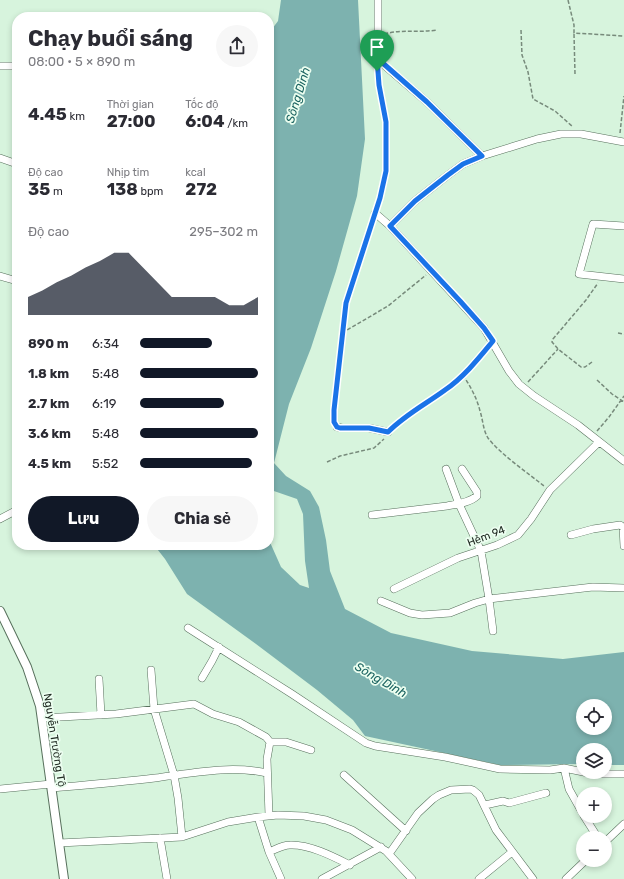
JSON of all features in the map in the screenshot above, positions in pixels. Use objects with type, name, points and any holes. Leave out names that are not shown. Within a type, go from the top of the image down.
[{"type":"street","points":[[378,0],[379,60],[427,102],[482,156]]},
{"type":"street","points":[[0,66],[12,66]]},
{"type":"street","points":[[390,226],[415,201],[448,175],[463,164],[482,156],[553,135],[570,133],[622,142]]},
{"type":"street","points":[[0,158],[12,162]]},
{"type":"street","points":[[375,213],[390,226],[484,328],[493,341],[509,371],[524,388],[578,425],[624,461]]},
{"type":"street","points":[[624,226],[593,224],[579,274],[624,279]]},
{"type":"street","points":[[0,276],[12,280]]},
{"type":"street","points":[[337,427],[369,428],[388,432]]},
{"type":"street","name":"Hẻm 94","points":[[394,589],[458,558],[508,541],[518,534],[531,519],[550,490],[599,442]]},
{"type":"street","points":[[446,469],[481,551],[489,599],[492,631]]},
{"type":"street","points":[[372,515],[460,504],[476,497],[477,494],[462,469]]},
{"type":"street","points":[[0,519],[12,513]]},
{"type":"street","points":[[571,535],[601,527],[616,525],[623,526],[624,546]]},
{"type":"street","points":[[382,600],[410,613],[422,615],[450,613],[489,599],[593,587],[624,588]]},
{"type":"street","name":"Nguyễn Trường Tộ","points":[[0,611],[32,679],[38,697],[52,786],[64,879]]},
{"type":"street","points":[[188,628],[366,743],[375,746],[445,757],[500,769],[550,770],[564,768],[593,774],[624,774]]},
{"type":"street","points":[[202,678],[219,647]]},
{"type":"street","points":[[151,670],[154,709],[174,775],[182,837]]},
{"type":"street","points":[[99,679],[101,715]]},
{"type":"street","points":[[42,718],[101,715],[184,704],[197,705],[213,714],[239,722],[270,742],[286,742],[311,750]]},
{"type":"street","points":[[269,815],[267,755],[270,742]]},
{"type":"street","points":[[564,768],[569,789],[576,801]]},
{"type":"street","points":[[0,789],[112,783],[174,775],[240,769],[268,772]]},
{"type":"street","points":[[344,775],[406,831]]},
{"type":"street","points":[[389,854],[422,809],[433,799],[444,792],[464,788],[474,790],[479,795],[496,830],[534,879]]},
{"type":"street","points":[[485,805],[503,801],[509,803],[546,793]]},
{"type":"street","points":[[258,816],[269,852],[281,879]]},
{"type":"street","points":[[60,843],[182,837],[228,822],[258,816],[304,816],[326,820],[352,830],[381,847],[412,879]]},
{"type":"street","points":[[612,835],[624,824]]},
{"type":"street","points":[[160,838],[167,879]]},
{"type":"street","points":[[269,852],[284,846],[297,846],[314,849],[350,865]]},
{"type":"street","points":[[322,879],[381,847]]},
{"type":"street","points":[[479,879],[512,852]]},
{"type":"street","points":[[566,879],[579,867]]},
{"type":"path","points":[[568,0],[574,26],[575,74]]},
{"type":"path","points":[[378,36],[400,30],[423,32],[437,30]]},
{"type":"path","points":[[521,30],[522,55],[528,72],[533,99],[555,111],[581,134]]},
{"type":"path","points":[[574,33],[624,36]]},
{"type":"path","points":[[337,427],[334,419],[334,410],[347,297],[386,175],[387,137],[386,122],[379,85],[379,60]]},
{"type":"path","points":[[622,142],[624,96]]},
{"type":"path","points":[[342,333],[388,306],[431,271]]},
{"type":"path","points":[[592,362],[585,367],[581,367],[558,349],[552,342],[586,300],[602,277]]},
{"type":"path","points":[[618,333],[624,334]]},
{"type":"path","points":[[327,462],[335,457],[374,448],[382,442],[388,432],[404,417],[446,390],[463,375],[493,341]]},
{"type":"path","points":[[524,388],[558,349]]},
{"type":"path","points":[[463,375],[478,404],[488,438],[514,462],[550,490]]},
{"type":"path","points":[[597,380],[624,402]]},
{"type":"path","points":[[592,437],[624,396]]},
{"type":"water","name":"Sông Dinh","points":[[281,0],[358,0],[365,139],[357,196],[336,271],[311,348],[289,404],[274,463],[274,26],[278,21]]},
{"type":"water","name":"Sông Dinh","points":[[274,463],[286,476],[310,491],[319,507],[326,540],[330,571],[345,609],[391,633],[472,651],[563,659],[624,652],[624,765],[612,765],[612,743],[576,743],[576,764],[500,765],[365,736],[353,720],[317,690],[187,594],[158,550],[273,550],[281,567],[300,585],[309,588],[305,561],[303,514],[297,499],[274,491]]},
{"type":"route","points":[[377,58],[427,102],[482,156],[463,164],[448,175],[415,201],[390,226],[460,301],[484,328],[493,341],[463,375],[446,390],[397,422],[388,432],[369,428],[340,428],[337,427],[334,422],[333,416],[347,297],[385,179],[387,137],[386,122],[377,71],[377,58]]}]
